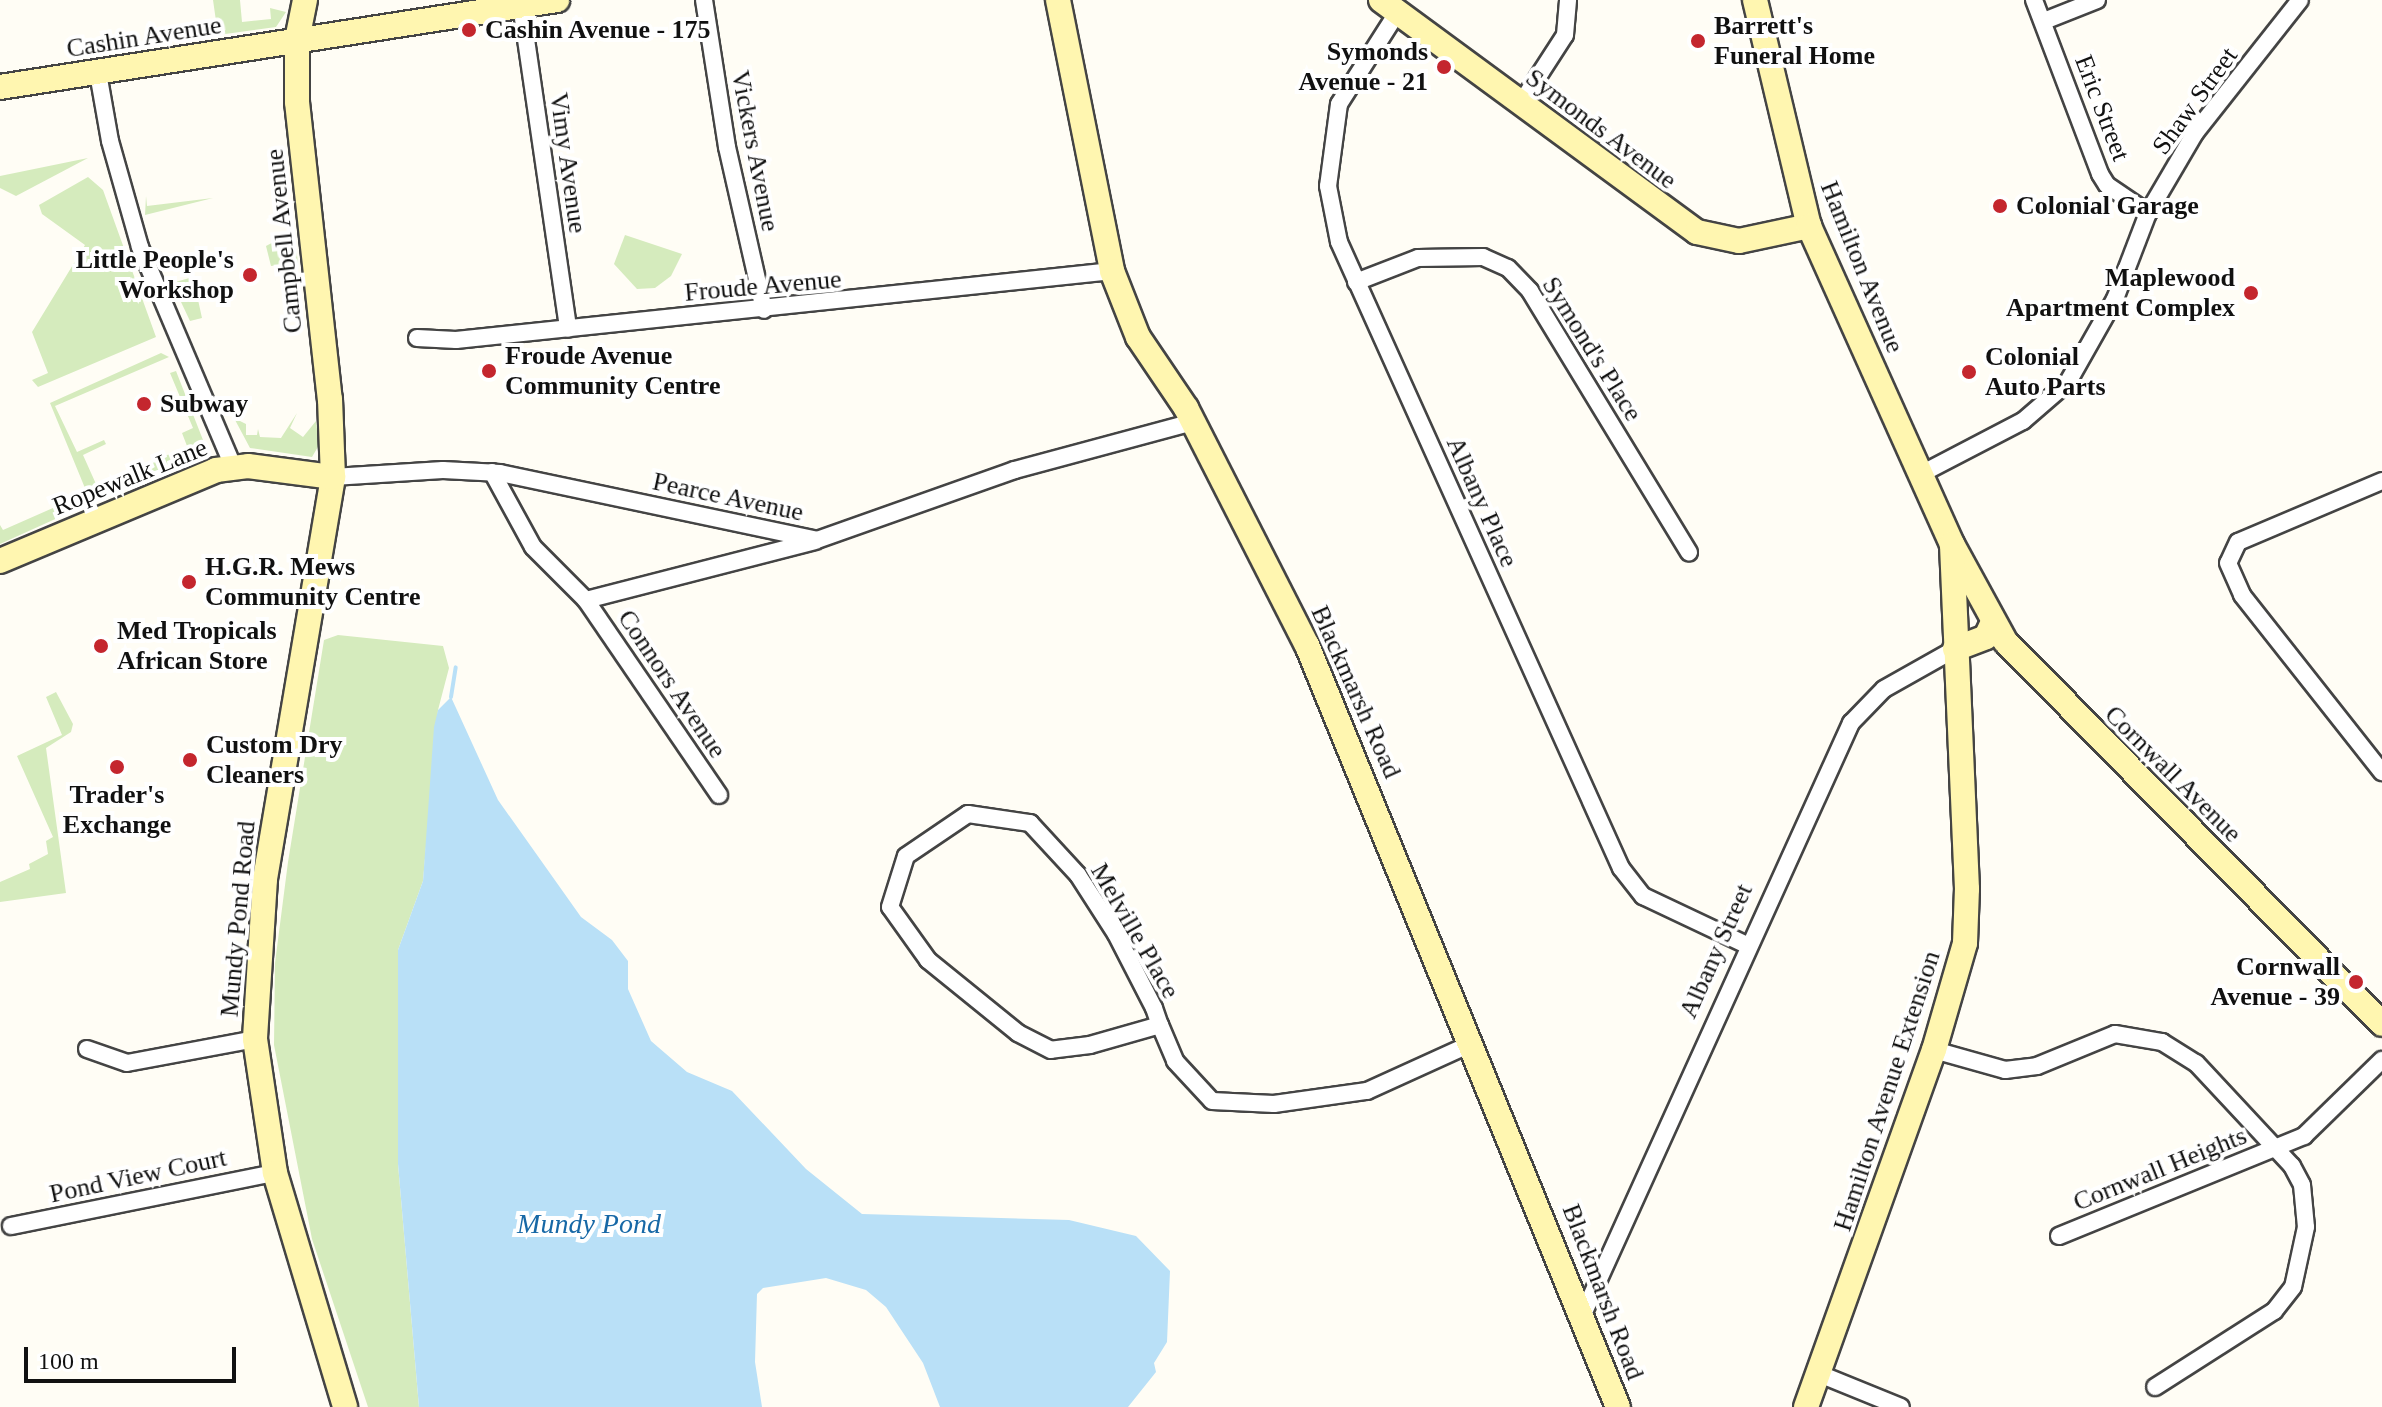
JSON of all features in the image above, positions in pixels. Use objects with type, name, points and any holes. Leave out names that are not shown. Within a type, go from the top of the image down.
[{"type":"street","name":"Campbell Avenue","points":[[305,0],[297,40],[297,102],[330,399],[333,477]]},
{"type":"street","name":"Cashin Avenue","points":[[0,87],[557,0]]},
{"type":"street","name":"Vickers Avenue","points":[[704,0],[727,147],[764,310]]},
{"type":"street","name":"Blackmarsh Road","points":[[1058,0],[1112,271],[1138,337],[1193,422],[1307,645],[1556,1245],[1580,1321],[1618,1407]]},
{"type":"street","points":[[1521,103],[1565,35],[1568,0]]},
{"type":"street","name":"Hamilton Avenue","points":[[1755,0],[1809,226],[1952,544]]},
{"type":"street","name":"Eric Street","points":[[2034,0],[2100,174],[2107,185],[2148,213]]},
{"type":"street","points":[[2044,21],[2097,0]]},
{"type":"street","name":"Shaw Street","points":[[1921,474],[2023,421],[2068,382],[2115,299],[2148,213],[2195,133],[2300,0]]},
{"type":"street","name":"Vimy Avenue","points":[[521,5],[568,329]]},
{"type":"street","name":"Symonds Avenue","points":[[1389,6],[1697,232],[1739,241],[1809,226]]},
{"type":"street","name":"Albany Place","points":[[1389,6],[1351,79],[1332,132],[1331,212],[1356,282],[1621,868],[1643,896],[1749,946]]},
{"type":"street","points":[[98,73],[113,152],[140,247],[233,466]]},
{"type":"street","name":"Symond's Place","points":[[1356,282],[1418,258],[1483,257],[1508,268],[1530,291],[1689,553]]},
{"type":"street","name":"Froude Avenue","points":[[417,338],[456,340],[1112,271]]},
{"type":"street","name":"Pearce Avenue","points":[[333,477],[492,472],[817,540],[1015,470],[1193,422]]},
{"type":"street","name":"Ropewalk Lane","points":[[0,561],[167,489],[233,466],[333,477]]},
{"type":"street","name":"Connors Avenue","points":[[492,472],[533,547],[586,600],[719,795]]},
{"type":"street","name":"Mundy Pond Road","points":[[333,477],[265,879],[255,1039],[275,1173],[345,1407]]},
{"type":"street","points":[[2382,481],[2238,542],[2228,563],[2238,589],[2382,772]]},
{"type":"street","name":"Connors Avenue","points":[[586,600],[817,540]]},
{"type":"street","name":"Cornwall Avenue","points":[[1952,544],[1993,622],[2028,669],[2382,1024]]},
{"type":"street","name":"Hamilton Avenue Extension","points":[[1806,1407],[1822,1375],[1934,1050],[1967,925],[1952,544]]},
{"type":"street","name":"Albany Street","points":[[1580,1321],[1851,723],[1884,689],[1955,649],[1986,637],[1993,622]]},
{"type":"street","name":"Melville Place","points":[[1160,1025],[1090,1045],[1051,1050],[1018,1033],[928,960],[890,907],[906,856],[968,814],[1030,823],[1078,875],[1116,934],[1160,1025],[1175,1061],[1212,1101],[1274,1104],[1367,1091],[1473,1043]]},
{"type":"street","name":"Cornwall Heights","points":[[1934,1050],[2014,1069],[2037,1066],[2115,1034],[2150,1038],[2196,1063],[2279,1148],[2302,1185],[2305,1206],[2305,1242],[2293,1287],[2274,1311],[2155,1387]]},
{"type":"street","points":[[87,1049],[127,1063],[255,1039]]},
{"type":"street","name":"Cornwall Heights","points":[[2059,1236],[2304,1136],[2382,1060]]},
{"type":"street","name":"Pond View Court","points":[[11,1226],[275,1173]]},
{"type":"street","points":[[1822,1375],[1901,1407]]},
{"type":"green space","points":[[213,0],[240,0],[242,22],[271,19],[270,8],[286,12],[276,27],[218,35]]},
{"type":"green space","points":[[88,158],[16,196],[0,188],[0,176]]},
{"type":"green space","points":[[88,177],[103,190],[156,337],[38,387],[32,380],[48,373],[32,332],[85,245],[42,214],[39,205]]},
{"type":"green space","points":[[146,196],[147,206],[213,198],[145,215]]},
{"type":"green space","points":[[294,231],[298,263],[271,266],[266,246]]},
{"type":"green space","points":[[625,235],[682,254],[671,276],[655,288],[637,289],[614,264]]},
{"type":"green space","points":[[193,277],[202,318],[190,321],[172,283]]},
{"type":"green space","points":[[161,353],[169,357],[55,406],[77,452],[104,440],[106,444],[83,455],[96,484],[111,478],[115,492],[0,544],[0,525],[3,530],[87,493],[50,403]]},
{"type":"green space","points":[[176,371],[203,440],[192,454],[132,483],[130,472],[187,446],[182,433],[193,428],[170,373]]},
{"type":"green space","points":[[297,413],[290,428],[303,437],[316,421],[319,445],[312,457],[250,448],[234,418],[246,424],[246,435],[257,435],[258,429],[260,437],[281,438]]},
{"type":"green space","points":[[338,635],[443,646],[449,668],[438,710],[423,881],[398,950],[398,1164],[419,1407],[368,1407],[312,1239],[274,1045],[275,963],[288,862],[324,640]]},
{"type":"green space","points":[[56,692],[73,724],[71,732],[46,748],[66,893],[0,902],[0,882],[30,869],[29,864],[48,854],[46,841],[53,837],[17,756],[62,735],[46,697]]},
{"type":"water","name":"Mundy Pond","points":[[451,697],[498,800],[581,917],[612,940],[628,961],[628,989],[651,1041],[687,1072],[732,1091],[806,1169],[862,1214],[1069,1220],[1136,1236],[1170,1271],[1167,1342],[1154,1363],[1156,1372],[1128,1407],[940,1407],[923,1363],[886,1307],[866,1290],[826,1278],[763,1288],[757,1294],[755,1362],[762,1407],[419,1407],[398,1164],[398,950],[423,881],[434,727],[438,710]]},
{"type":"waterway","points":[[451,697],[456,667]]},
{"type":"place","name":"Cashin Avenue - 175","points":[[469,30]]},
{"type":"place","name":"Barrett's Funeral Home","points":[[1698,41]]},
{"type":"place","name":"Symonds Avenue - 21","points":[[1444,67]]},
{"type":"place","name":"Colonial Garage","points":[[2000,206]]},
{"type":"place","name":"Little People's Workshop","points":[[250,275]]},
{"type":"place","name":"Maplewood Apartment Complex","points":[[2251,293]]},
{"type":"place","name":"Froude Avenue Community Centre","points":[[489,371]]},
{"type":"place","name":"Colonial Auto Parts","points":[[1969,372]]},
{"type":"place","name":"Subway","points":[[144,404]]},
{"type":"place","name":"H.G.R. Mews Community Centre","points":[[189,582]]},
{"type":"place","name":"Med Tropicals African Store","points":[[101,646]]},
{"type":"place","name":"Custom Dry Cleaners","points":[[190,760]]},
{"type":"place","name":"Trader's Exchange","points":[[117,767]]},
{"type":"place","name":"Cornwall Avenue - 39","points":[[2356,982]]}]
